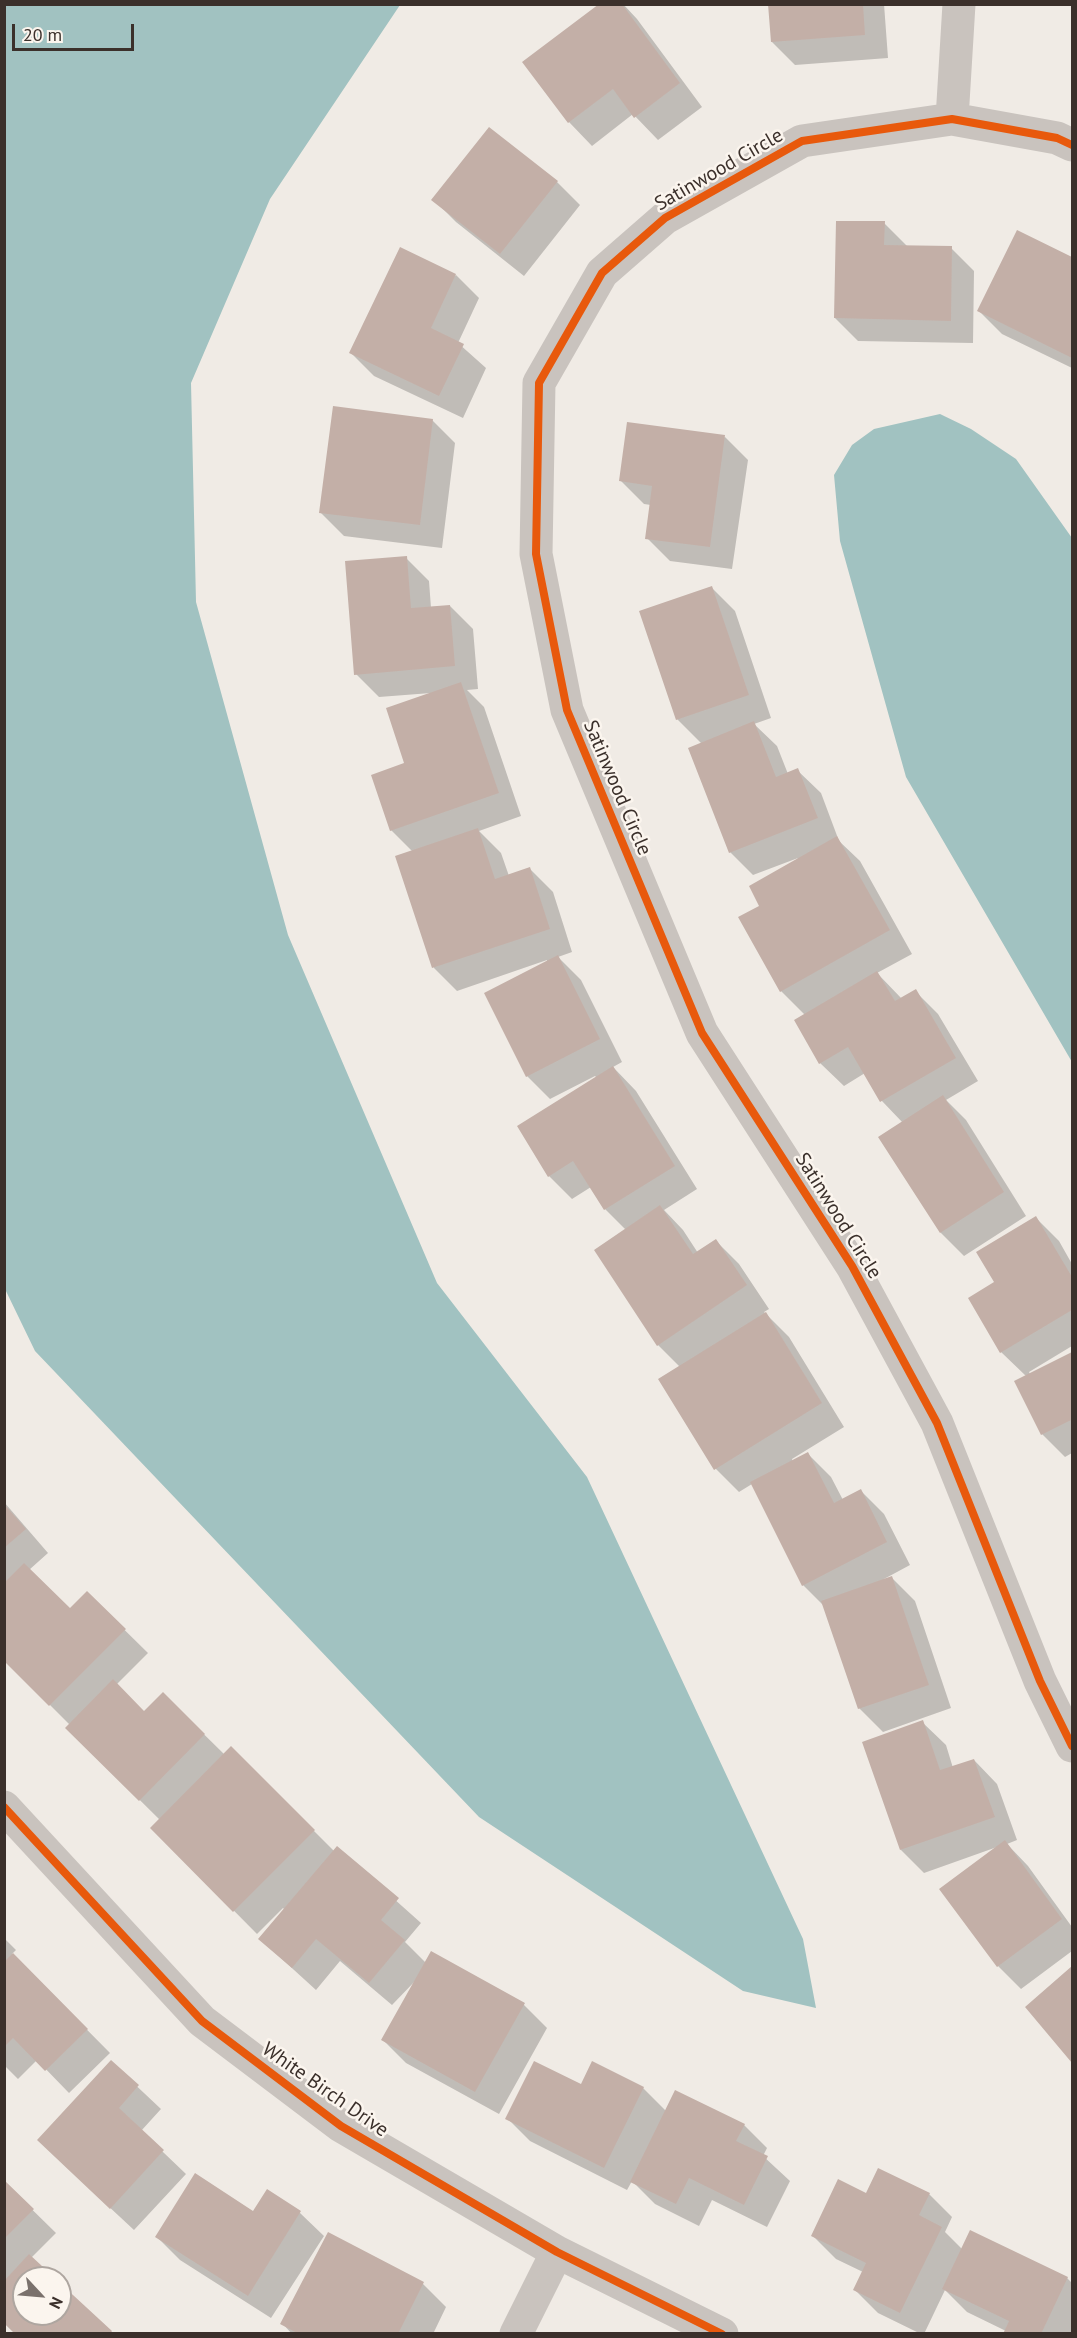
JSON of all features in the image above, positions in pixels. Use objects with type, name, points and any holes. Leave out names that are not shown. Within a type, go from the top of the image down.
[{"type":"street","points":[[952,119],[959,4]]},
{"type":"street","name":"Satinwood Circle","points":[[1072,145],[1057,138],[952,119],[802,141],[665,218],[602,273],[539,383],[536,554],[567,710],[702,1033],[852,1266],[937,1423],[1040,1681],[1072,1746]]},
{"type":"street","name":"White Birch Drive","points":[[4,1807],[202,2021],[341,2126],[557,2252],[722,2334]]},
{"type":"street","points":[[516,2334],[557,2252]]},
{"type":"water","points":[[5,4],[400,5],[270,199],[191,383],[196,602],[288,935],[437,1283],[587,1477],[803,1939],[816,2008],[743,1991],[479,1817],[35,1351],[5,1289]]},
{"type":"water","points":[[940,414],[971,429],[1016,459],[1072,538],[1072,1062],[906,777],[840,541],[834,475],[852,445],[874,429]]},
{"type":"building","points":[[599,4],[622,4],[680,83],[634,118],[613,89],[568,123],[522,62]]},
{"type":"building","points":[[768,4],[863,4],[865,35],[771,42]]},
{"type":"building","points":[[489,127],[558,181],[500,254],[431,200]]},
{"type":"building","points":[[836,221],[885,221],[884,245],[952,246],[951,321],[834,318]]},
{"type":"building","points":[[1017,230],[1072,257],[1072,358],[977,311]]},
{"type":"building","points":[[400,247],[456,274],[431,328],[464,344],[439,396],[349,353]]},
{"type":"building","points":[[333,406],[433,419],[420,525],[319,513]]},
{"type":"building","points":[[627,422],[725,435],[710,547],[645,539],[652,486],[619,481]]},
{"type":"building","points":[[407,556],[411,608],[450,605],[455,666],[354,675],[345,561]]},
{"type":"building","points":[[712,586],[749,695],[676,720],[639,611]]},
{"type":"building","points":[[461,682],[499,793],[390,831],[371,775],[404,763],[386,708]]},
{"type":"building","points":[[754,721],[776,777],[798,768],[818,818],[729,853],[688,748]]},
{"type":"building","points":[[478,828],[495,879],[530,867],[550,929],[432,968],[395,856]]},
{"type":"building","points":[[837,836],[890,930],[780,992],[738,917],[759,906],[749,886]]},
{"type":"building","points":[[558,955],[600,1039],[526,1077],[484,993]]},
{"type":"building","points":[[877,971],[895,1001],[916,989],[956,1058],[880,1102],[848,1047],[819,1064],[794,1020]]},
{"type":"building","points":[[613,1066],[675,1166],[604,1210],[573,1161],[548,1177],[517,1126]]},
{"type":"building","points":[[943,1095],[1004,1192],[940,1233],[878,1137]]},
{"type":"building","points":[[660,1205],[693,1254],[716,1239],[747,1285],[657,1346],[594,1250]]},
{"type":"building","points":[[1036,1216],[1072,1277],[1072,1310],[1000,1353],[968,1298],[994,1282],[976,1252]]},
{"type":"building","points":[[766,1312],[822,1403],[714,1470],[658,1379]]},
{"type":"building","points":[[1072,1352],[1072,1424],[1071,1420],[1041,1435],[1014,1381]]},
{"type":"building","points":[[808,1452],[834,1503],[861,1489],[887,1542],[802,1586],[750,1482]]},
{"type":"building","points":[[4,1504],[26,1529],[4,1548]]},
{"type":"building","points":[[24,1563],[70,1608],[87,1591],[126,1629],[49,1706],[4,1661],[4,1583]]},
{"type":"building","points":[[892,1576],[929,1685],[858,1709],[821,1601]]},
{"type":"building","points":[[113,1679],[144,1711],[163,1692],[205,1734],[139,1801],[65,1728]]},
{"type":"building","points":[[923,1720],[940,1770],[974,1759],[995,1817],[900,1850],[862,1742]]},
{"type":"building","points":[[231,1746],[315,1830],[233,1912],[150,1828]]},
{"type":"building","points":[[1005,1840],[1062,1919],[997,1967],[939,1889]]},
{"type":"building","points":[[337,1846],[399,1898],[381,1920],[405,1940],[369,1983],[316,1939],[292,1968],[258,1939]]},
{"type":"building","points":[[431,1951],[525,2003],[475,2092],[381,2040]]},
{"type":"building","points":[[13,1953],[88,2029],[45,2071],[13,2038],[4,2047],[4,1962]]},
{"type":"building","points":[[1072,1966],[1072,2063],[1025,2007]]},
{"type":"building","points":[[111,2060],[139,2085],[119,2108],[164,2150],[110,2209],[37,2140]]},
{"type":"building","points":[[534,2061],[581,2084],[592,2061],[644,2087],[604,2168],[505,2119]]},
{"type":"building","points":[[675,2090],[745,2124],[736,2141],[768,2156],[744,2205],[689,2178],[676,2204],[630,2182]]},
{"type":"building","points":[[878,2168],[930,2193],[919,2215],[942,2227],[900,2313],[853,2290],[866,2263],[811,2236],[838,2179],[866,2193]]},
{"type":"building","points":[[195,2173],[253,2211],[267,2189],[301,2211],[248,2296],[155,2237]]},
{"type":"building","points":[[4,2180],[34,2209],[4,2239]]},
{"type":"building","points":[[970,2230],[1068,2277],[1041,2334],[1003,2334],[1009,2321],[942,2289]]},
{"type":"building","points":[[328,2232],[424,2282],[398,2334],[299,2334],[280,2324]]},
{"type":"building","points":[[29,2254],[42,2266],[18,2266]]},
{"type":"building","points":[[12,2272],[12,2326],[72,2326],[72,2294],[112,2331],[110,2334],[15,2334],[4,2323],[4,2281]]},
{"type":"cycle path","points":[[1072,145],[1057,138],[952,119],[802,141],[665,218],[602,273],[539,383],[536,554],[567,710],[702,1033],[852,1266],[937,1423],[1040,1681],[1072,1746]]},
{"type":"cycle path","points":[[4,1807],[202,2021],[341,2126],[557,2252],[722,2334]]}]
